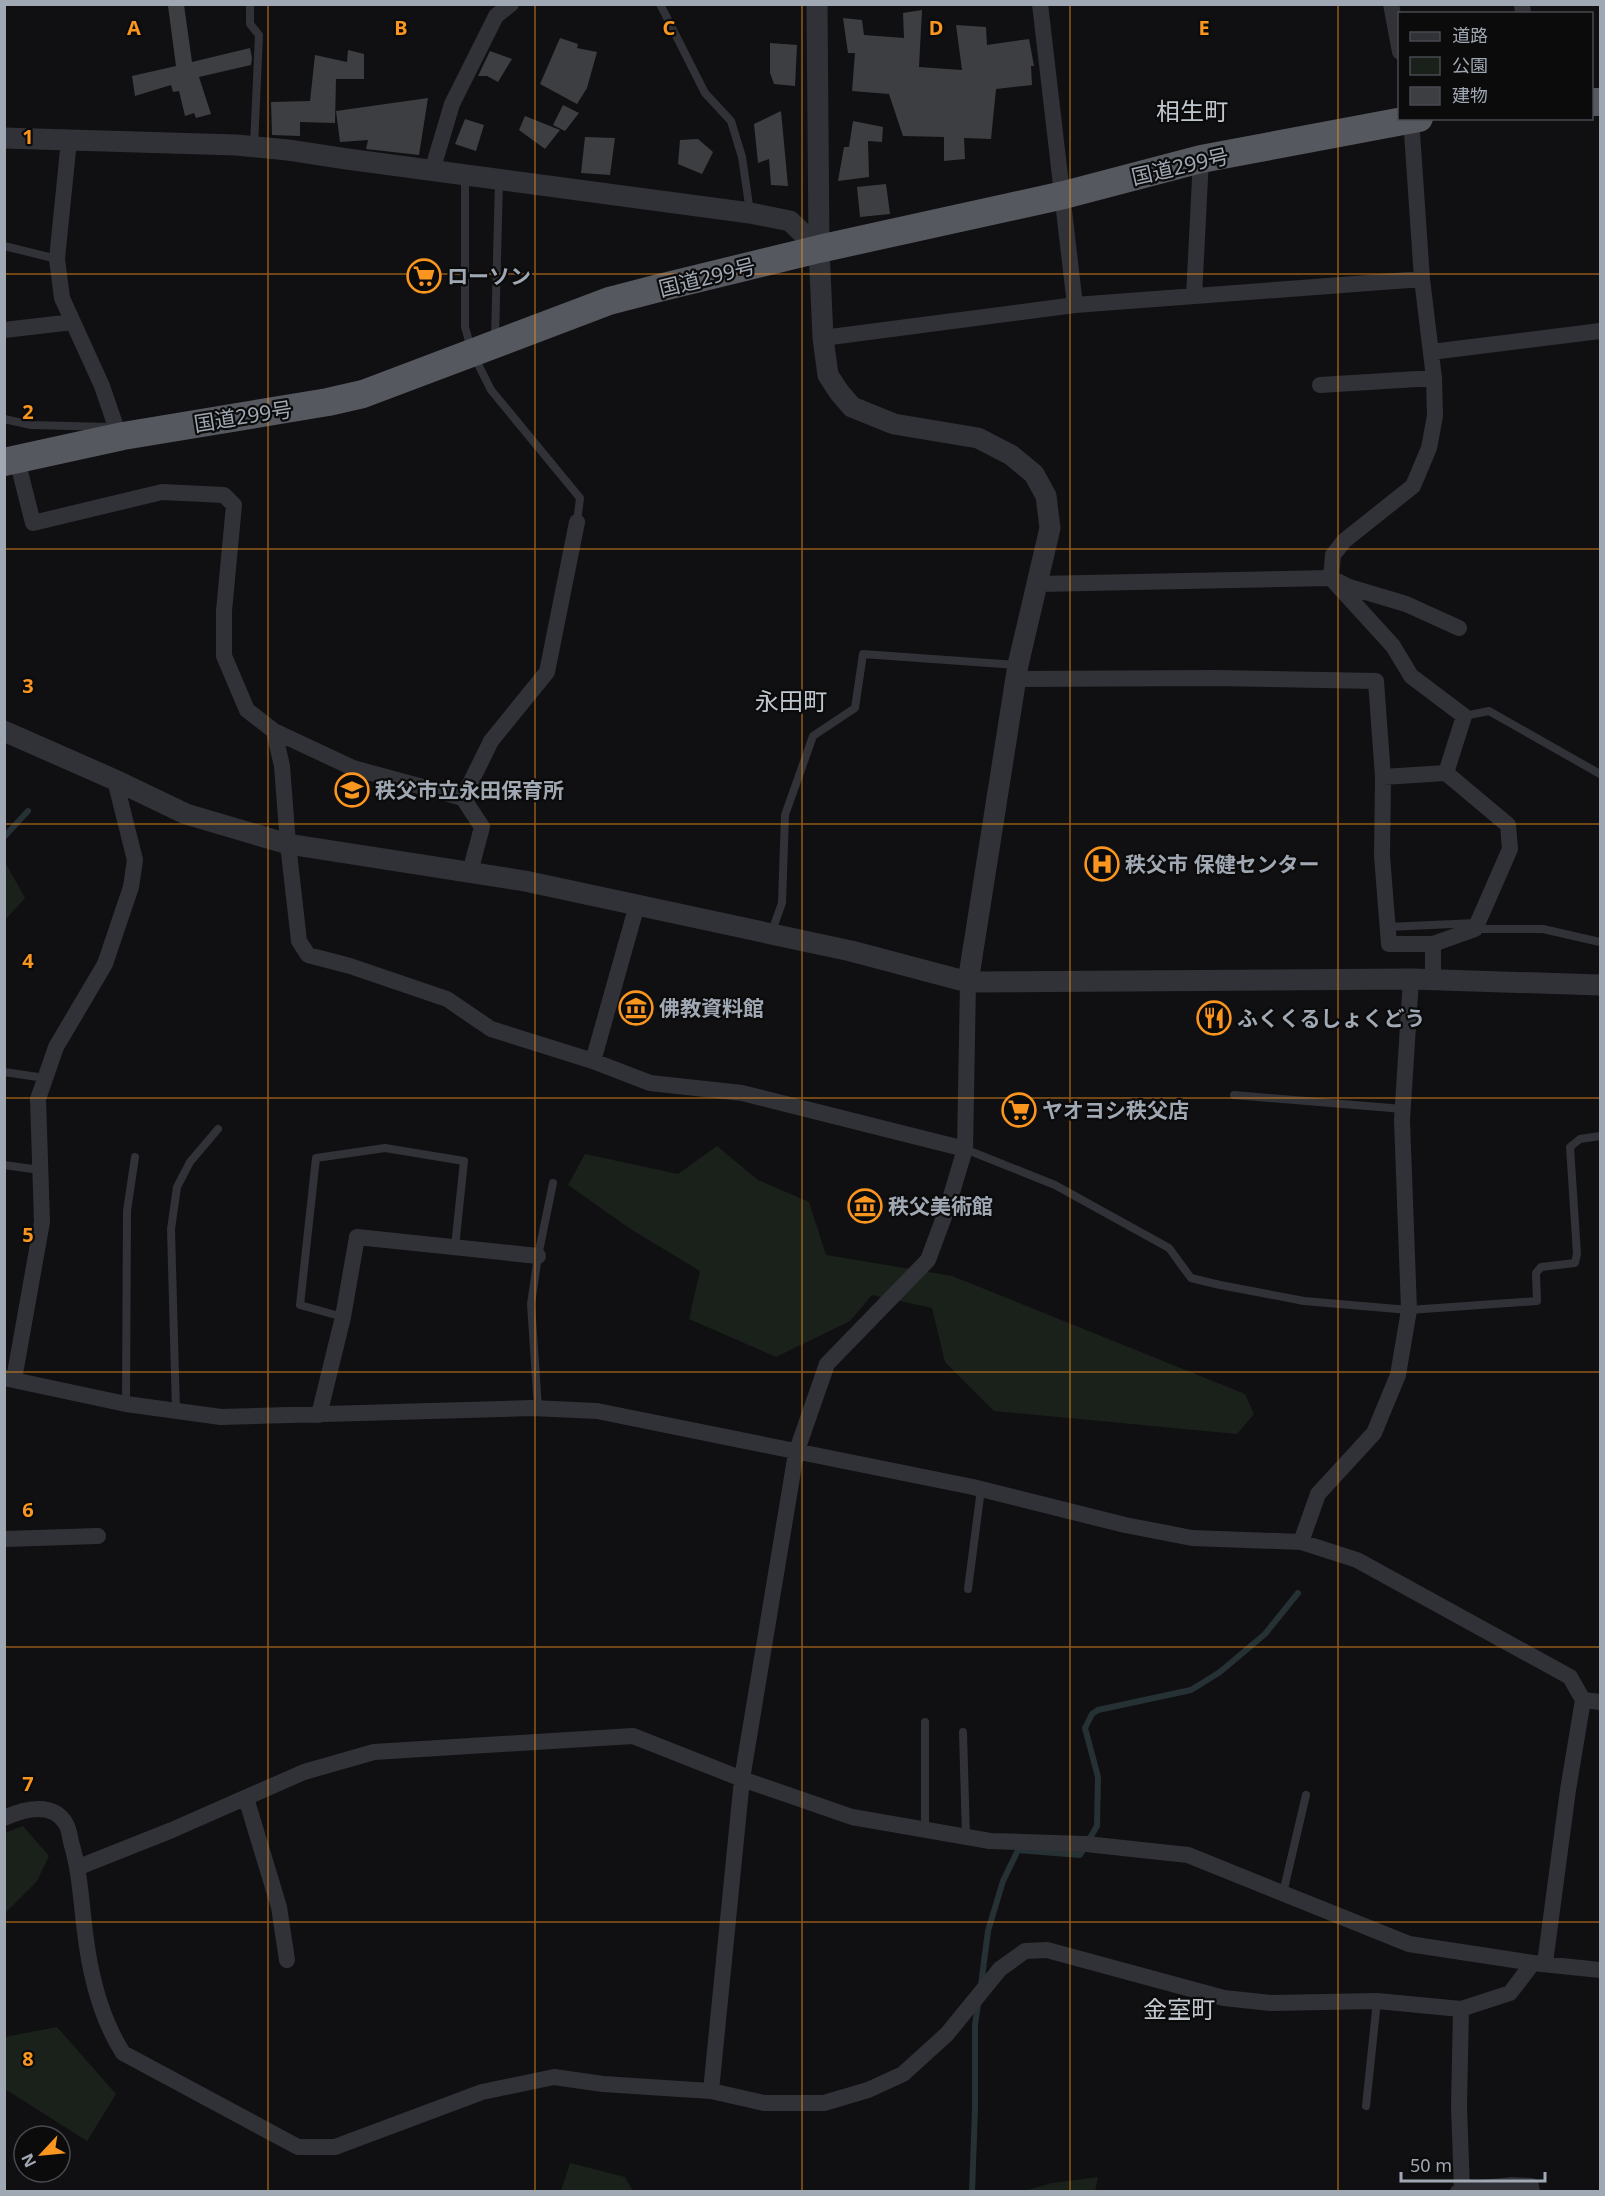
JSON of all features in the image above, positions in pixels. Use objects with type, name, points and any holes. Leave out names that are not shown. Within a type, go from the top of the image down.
[{"type":"highway","name":"国道299号","points":[[11,461],[120,432],[328,402],[363,394],[609,302],[819,249],[1064,195],[1201,159],[1406,120]]},
{"type":"street","points":[[432,171],[452,104],[495,10],[511,4]]},
{"type":"street","points":[[711,2091],[742,1779],[796,1453],[828,1364],[928,1260],[947,1209],[965,1149],[968,981],[1016,672],[1050,528],[1046,496],[1034,474],[1011,455],[978,438],[894,424],[852,407],[828,375],[823,338],[819,249],[817,4]]},
{"type":"street","points":[[1040,4],[1075,305]]},
{"type":"street","points":[[1391,4],[1398,41]]},
{"type":"street","points":[[1411,120],[1422,279],[1434,378],[1435,416],[1429,448],[1413,486],[1344,541],[1333,555],[1331,578],[1393,646],[1411,676],[1464,716],[1446,773]]},
{"type":"street","points":[[4,138],[288,150],[790,220],[819,249]]},
{"type":"street","points":[[69,140],[57,259],[62,298],[120,432]]},
{"type":"street","points":[[1194,296],[1201,159]]},
{"type":"street","points":[[823,338],[1075,305],[1422,279]]},
{"type":"street","points":[[4,330],[73,322]]},
{"type":"street","points":[[1431,352],[1600,331]]},
{"type":"street","points":[[1320,384],[1434,378]]},
{"type":"street","points":[[11,461],[33,524],[162,492],[224,495],[234,505],[224,611],[224,656],[247,710],[274,731],[353,768],[463,798],[482,827],[470,872]]},
{"type":"street","points":[[463,798],[491,741],[547,672],[577,522]]},
{"type":"street","points":[[1037,584],[1331,578],[1349,587],[1406,604],[1459,628]]},
{"type":"street","points":[[1016,672],[1376,681],[1383,777],[1382,856],[1389,944],[1433,944],[1476,926],[1510,849],[1508,825],[1446,773],[1383,777]]},
{"type":"street","points":[[4,731],[186,814],[288,844],[525,881],[851,951],[968,981],[1411,980],[1600,985]]},
{"type":"street","points":[[274,731],[282,766],[299,941],[308,955],[350,966],[447,999],[491,1029],[593,1061],[650,1083],[742,1093],[965,1149]]},
{"type":"street","points":[[4,1818],[21,1810],[44,1809],[57,1815],[66,1824],[79,1867],[85,1934],[99,2005],[111,2034],[123,2053],[297,2147],[335,2147],[482,2092],[554,2077],[603,2084],[711,2091],[764,2103],[825,2103],[868,2090],[903,2074],[947,2034],[1000,1969],[1025,1950],[1047,1950],[1224,1998],[1271,2003],[1377,2001],[1461,2009],[1510,1993],[1539,1963],[1583,1700],[1570,1677],[1358,1560],[1301,1542],[1192,1538],[981,1489],[597,1411],[538,1408],[222,1418],[126,1404],[9,1378],[42,1222],[38,1099],[56,1047],[105,964],[131,887],[135,860],[115,780]]},
{"type":"street","points":[[593,1061],[637,905]]},
{"type":"street","points":[[1433,944],[1433,981]]},
{"type":"street","points":[[1301,1542],[1318,1494],[1374,1433],[1398,1375],[1408,1310],[1402,1109],[1411,980]]},
{"type":"street","points":[[319,1415],[343,1317],[357,1237],[538,1256]]},
{"type":"street","points":[[4,1539],[98,1536]]},
{"type":"street","points":[[1583,1700],[1600,1702]]},
{"type":"street","points":[[79,1867],[304,1772],[374,1752],[633,1736],[742,1779],[852,1817],[990,1841],[1086,1844],[1188,1855],[1409,1944],[1600,1970]]},
{"type":"street","points":[[246,1798],[279,1907],[287,1960]]},
{"type":"street","points":[[1461,2009],[1460,2191],[1512,2185],[1531,2186],[1532,2192]]},
{"type":"lane","points":[[250,4],[250,24],[259,34],[254,147]]},
{"type":"lane","points":[[660,4],[705,93],[731,121],[742,157],[750,213]]},
{"type":"lane","points":[[465,175],[465,327],[483,348]]},
{"type":"lane","points":[[499,179],[483,348],[491,390],[580,498],[577,522]]},
{"type":"lane","points":[[4,246],[57,259]]},
{"type":"lane","points":[[4,419],[31,425],[120,432]]},
{"type":"lane","points":[[771,934],[782,903],[784,814],[813,736],[855,708],[863,654],[1016,672]]},
{"type":"lane","points":[[1464,716],[1489,711],[1600,774]]},
{"type":"lane","points":[[1387,927],[1476,926],[1544,929],[1600,942]]},
{"type":"lane","points":[[4,1072],[45,1078]]},
{"type":"lane","points":[[1234,1095],[1402,1109]]},
{"type":"lane","points":[[176,1411],[171,1229],[177,1187],[190,1162],[218,1129]]},
{"type":"lane","points":[[965,1149],[1055,1185],[1169,1248],[1191,1278],[1220,1286],[1304,1301],[1408,1310],[1537,1301],[1536,1273],[1541,1267],[1575,1263],[1577,1254],[1570,1147],[1580,1139],[1600,1136]]},
{"type":"lane","points":[[343,1317],[300,1305],[316,1158],[386,1148],[464,1161],[455,1247]]},
{"type":"lane","points":[[126,1404],[127,1211],[135,1157]]},
{"type":"lane","points":[[4,1166],[40,1170]]},
{"type":"lane","points":[[538,1408],[531,1304],[553,1183]]},
{"type":"lane","points":[[968,1589],[981,1489]]},
{"type":"lane","points":[[925,1722],[925,1830]]},
{"type":"lane","points":[[963,1732],[966,1837]]},
{"type":"lane","points":[[1283,1893],[1306,1794]]},
{"type":"lane","points":[[1366,2106],[1377,2001]]},
{"type":"green space","points":[[5,862],[25,898],[4,920]]},
{"type":"green space","points":[[717,1146],[758,1180],[809,1202],[826,1255],[952,1276],[1245,1394],[1254,1414],[1237,1434],[994,1411],[945,1362],[932,1308],[872,1295],[850,1321],[776,1357],[689,1319],[700,1271],[632,1230],[568,1185],[585,1154],[678,1174]]},
{"type":"green space","points":[[23,1826],[49,1856],[37,1881],[5,1913],[5,1833]]},
{"type":"green space","points":[[57,2027],[116,2094],[87,2141],[72,2131],[72,2124],[60,2124],[5,2089],[5,2037]]},
{"type":"green space","points":[[570,2163],[625,2177],[633,2191],[561,2191]]},
{"type":"green space","points":[[1098,2177],[1095,2191],[1024,2191],[1052,2183]]},
{"type":"building","points":[[184,5],[192,62],[250,48],[252,58],[251,65],[199,77],[211,114],[196,118],[194,113],[185,116],[179,91],[173,92],[171,85],[135,96],[132,76],[176,66],[168,6]]},
{"type":"building","points":[[922,10],[919,67],[962,70],[956,25],[986,27],[987,45],[1029,39],[1034,66],[1031,66],[1032,85],[996,89],[991,139],[964,138],[965,159],[944,161],[944,137],[903,136],[889,94],[852,91],[855,53],[848,53],[843,18],[862,20],[864,35],[904,38],[903,13]]},
{"type":"building","points":[[560,38],[578,44],[577,48],[597,52],[587,88],[577,104],[540,84]]},
{"type":"building","points":[[770,43],[797,45],[795,86],[774,84],[770,73]]},
{"type":"building","points":[[348,50],[364,54],[364,79],[336,79],[335,123],[300,122],[300,136],[272,135],[271,102],[310,101],[315,55],[347,62]]},
{"type":"building","points":[[490,51],[512,59],[498,82],[487,76],[478,76]]},
{"type":"building","points":[[428,98],[419,155],[366,149],[368,140],[340,142],[336,111]]},
{"type":"building","points":[[563,105],[579,113],[565,131],[553,125]]},
{"type":"building","points":[[781,111],[788,186],[771,185],[769,159],[758,163],[754,124]]},
{"type":"building","points":[[525,116],[560,130],[545,149],[519,130]]},
{"type":"building","points":[[465,119],[484,125],[476,151],[455,144]]},
{"type":"building","points":[[853,121],[883,127],[882,142],[868,141],[869,177],[838,181],[844,147],[849,147]]},
{"type":"building","points":[[585,137],[615,138],[610,175],[581,173]]},
{"type":"building","points":[[698,139],[713,152],[702,174],[678,164],[680,140]]},
{"type":"building","points":[[886,184],[890,214],[860,217],[857,187]]},
{"type":"waterway","points":[[4,837],[28,811]]},
{"type":"waterway","points":[[981,1985],[988,1931],[1003,1881],[1018,1850],[1080,1855],[1097,1826],[1098,1777],[1085,1728],[1092,1714],[1098,1710],[1191,1690],[1220,1672],[1265,1634],[1298,1593]]},
{"type":"waterway","points":[[972,2192],[975,2025],[978,2004]]},
{"type":"place","name":"ローソン","points":[[424,276]]},
{"type":"place","name":"秩父市立永田保育所","points":[[352,790]]},
{"type":"place","name":"秩父市 保健センター","points":[[1102,864]]},
{"type":"place","name":"佛教資料館","points":[[636,1008]]},
{"type":"place","name":"ふくくるしょくどう","points":[[1214,1018]]},
{"type":"place","name":"ヤオヨシ秩父店","points":[[1019,1110]]},
{"type":"place","name":"秩父美術館","points":[[865,1206]]},
{"type":"district","name":"相生町","points":[[1192,110]]},
{"type":"district","name":"永田町","points":[[791,700]]},
{"type":"district","name":"金室町","points":[[1179,2008]]}]
